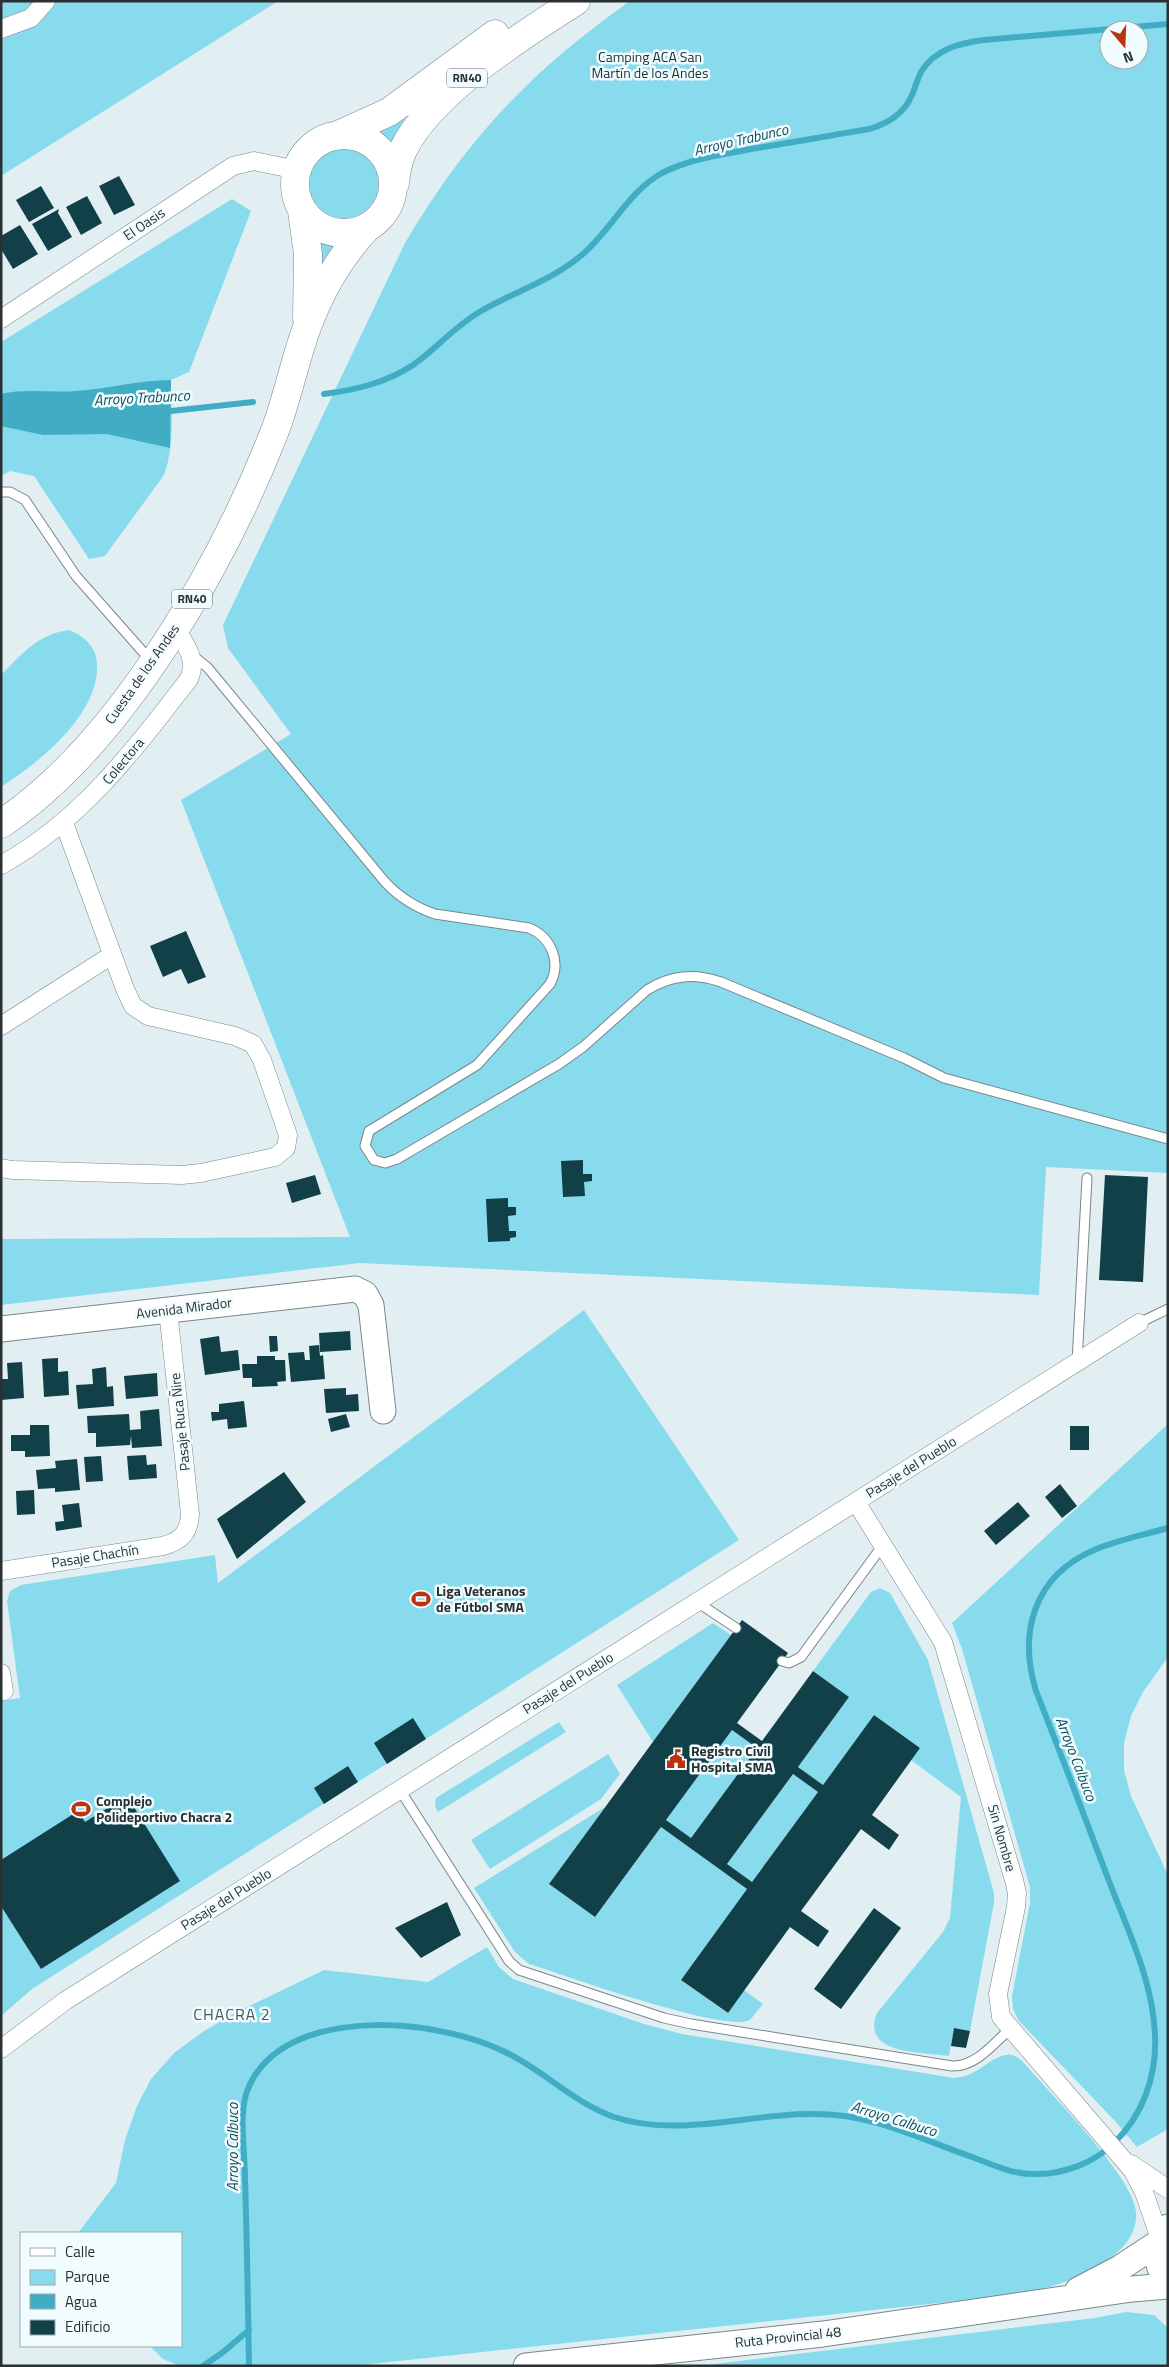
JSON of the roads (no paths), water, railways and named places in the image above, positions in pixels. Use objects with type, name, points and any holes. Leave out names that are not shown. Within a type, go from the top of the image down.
[{"type":"main road","name":"RN40","points":[[302,211],[296,198],[297,170],[303,157],[312,146],[324,139],[338,135],[389,112],[542,1]]},
{"type":"main road","name":"RN40","points":[[365,230],[386,212],[392,199],[399,160],[419,124],[481,67],[576,1]]},
{"type":"main road","name":"RN40","points":[[338,135],[352,135],[366,139],[378,147],[387,158],[392,171],[394,185]]},
{"type":"main road","points":[[302,211],[312,222],[323,229],[337,233],[365,230]]},
{"type":"main road","name":"Cuesta de los Andes","points":[[302,211],[308,254],[307,327]]},
{"type":"main road","name":"Cuesta de los Andes","points":[[1,824],[43,791],[104,730],[153,663],[175,628],[216,556],[253,481],[284,405],[307,327],[338,264],[365,230]]},
{"type":"main road","name":"Avenida Mirador","points":[[1,1329],[348,1288],[360,1290],[365,1294],[372,1311],[383,1411]]},
{"type":"main road","points":[[1162,2236],[1157,2260],[1168,2280]]},
{"type":"main road","name":"Ruta Provincial 48","points":[[1038,2303],[1106,2276],[1162,2236]]},
{"type":"main road","name":"Ruta Provincial 48","points":[[526,2366],[823,2334],[1144,2287],[1168,2286]]},
{"type":"street","points":[[1,29],[31,18],[46,1]]},
{"type":"street","name":"El Oasis","points":[[1,319],[233,166],[254,161],[297,170]]},
{"type":"street","points":[[175,628],[190,654]]},
{"type":"street","name":"Colectora","points":[[1,865],[64,823],[118,768],[189,679],[192,667],[190,654]]},
{"type":"street","points":[[1,1168],[191,1175],[268,1159],[281,1153],[286,1148],[288,1142],[287,1129],[262,1060],[253,1044],[236,1036],[156,1018],[140,1011],[128,998],[64,823]]},
{"type":"street","points":[[1,1026],[112,956]]},
{"type":"street","name":"Pasaje Ruca Ñire","points":[[168,1310],[190,1514],[185,1534]]},
{"type":"street","name":"Pasaje del Pueblo","points":[[1,2049],[65,2001],[1139,1323]]},
{"type":"street","name":"Sin Nombre","points":[[856,1502],[934,1626],[947,1652],[1016,1886],[1016,1907],[998,2002],[1002,2017],[1010,2029],[1123,2158],[1144,2192],[1162,2236]]},
{"type":"street","name":"Pasaje Chachín","points":[[1,1571],[163,1546],[179,1540],[185,1534]]},
{"type":"street","points":[[1,1673],[4,1691]]},
{"type":"street","name":"Sin Nombre","points":[[1123,2158],[1168,2189]]},
{"type":"lane","points":[[1,492],[10,492],[25,500],[71,570],[153,663]]},
{"type":"lane","points":[[190,654],[208,668],[376,871],[402,898],[423,910],[440,915],[529,928],[542,936],[551,948],[555,964],[550,984],[485,1058],[469,1070],[369,1131],[365,1146],[374,1160],[385,1163],[397,1159],[559,1064],[593,1038],[647,990],[657,984],[684,976],[697,976],[721,982],[904,1058],[944,1078],[1168,1140]]},
{"type":"lane","points":[[1077,1362],[1086,1178]]},
{"type":"lane","points":[[1139,1323],[1168,1309]]},
{"type":"lane","points":[[782,1661],[792,1662],[801,1657],[883,1545]]},
{"type":"lane","points":[[697,1602],[736,1628]]},
{"type":"lane","points":[[400,1790],[508,1961],[520,1970],[664,2018],[691,2024],[952,2066],[962,2066],[972,2062],[1010,2029]]},
{"type":"water","points":[[171,380],[170,448],[107,434],[43,435],[1,426],[1,394],[20,391],[75,391],[147,381]]},
{"type":"waterway","name":"Arroyo Trabunco","points":[[324,394],[370,385],[392,377],[413,365],[454,330],[481,311],[559,271],[583,254],[593,244],[639,190],[662,173],[673,168],[709,157],[870,129],[882,124],[894,118],[904,109],[921,72],[927,64],[933,58],[957,45],[984,40],[1168,24]]},
{"type":"waterway","name":"Arroyo Trabunco","points":[[162,412],[253,402]]},
{"type":"waterway","name":"Arroyo Calbuco","points":[[249,2366],[244,2104],[248,2088],[258,2071],[280,2050],[308,2036],[340,2028],[376,2025],[446,2032],[478,2041],[505,2052],[519,2059],[599,2111],[614,2117],[643,2124],[673,2126],[792,2115],[822,2114],[851,2117],[897,2129],[1004,2169],[1028,2174],[1058,2172],[1079,2166],[1098,2156],[1114,2143],[1133,2120],[1151,2080],[1154,2065],[1155,2035],[1150,1995],[1138,1956],[1036,1691],[1029,1648],[1031,1627],[1036,1608],[1045,1590],[1057,1575],[1074,1561],[1103,1546],[1168,1528]]},
{"type":"waterway","points":[[203,2366],[249,2330]]},
{"type":"place","name":"Liga Veteranos de Fútbol SMA","points":[[421,1599]]},
{"type":"place","name":"Registro Civil Hospital SMA","points":[[676,1759]]},
{"type":"place","name":"Complejo Polideportivo Chacra 2","points":[[81,1809]]},
{"type":"district","name":"CHACRA 2","points":[[232,2014]]},
{"type":"park label","name":"Camping ACA San Martín de los Andes","points":[[650,66]]}]
